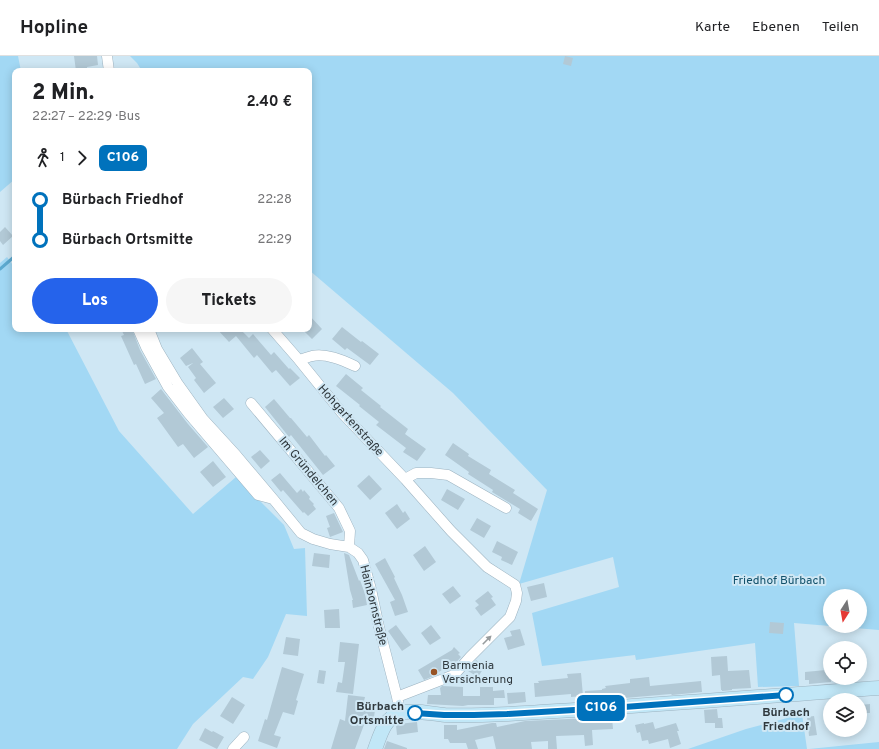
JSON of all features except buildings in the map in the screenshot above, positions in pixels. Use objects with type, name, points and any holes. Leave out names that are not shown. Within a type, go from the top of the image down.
[{"type":"street","points":[[107,56],[109,68]]},
{"type":"street","points":[[139,332],[168,387],[188,413],[258,495],[274,500]]},
{"type":"street","points":[[149,332],[157,349],[178,384],[203,419],[236,455],[300,533],[330,544],[349,547]]},
{"type":"street","name":"Hohgartenstraße","points":[[275,332],[342,413],[405,479],[451,531],[487,567],[516,585],[516,601],[510,616],[454,675],[397,697]]},
{"type":"street","points":[[299,360],[313,356],[325,356],[341,359],[355,366]]},
{"type":"street","name":"Im Gründelchen","points":[[251,403],[340,508],[350,531],[349,547]]},
{"type":"street","points":[[405,479],[416,473],[448,475],[506,508]]},
{"type":"street","name":"Hainbornstraße","points":[[349,547],[358,553],[364,560],[400,713]]},
{"type":"street","points":[[375,749],[388,720],[400,713],[412,712],[444,715],[507,714],[879,688]]},
{"type":"street","points":[[233,749],[244,737]]},
{"type":"green space","points":[[0,56],[18,56],[20,68],[12,68],[12,182],[0,192]]},
{"type":"green space","name":"Friedhof Bürbach","points":[[130,56],[879,56],[879,630],[867,629],[867,589],[823,589],[823,625],[794,623],[799,686],[758,687],[755,643],[636,660],[635,655],[542,666],[532,613],[619,587],[613,557],[519,584],[547,490],[453,393],[312,273],[312,68],[140,68]]},
{"type":"green space","points":[[7,257],[12,264],[12,332],[68,332],[119,431],[193,514],[236,477],[284,525],[294,549],[305,548],[307,616],[286,614],[268,657],[253,679],[243,677],[193,724],[177,749],[0,749],[0,263]]},
{"type":"green space","points":[[802,714],[807,749],[688,749],[746,729]]},
{"type":"green space","points":[[879,742],[879,749],[809,749]]},
{"type":"waterway","points":[[0,269],[12,259]]},
{"type":"bus line","name":"C106","points":[[415,713],[444,715],[507,714],[786,695]]},
{"type":"place","name":"Barmenia Versicherung","points":[[434,672]]},
{"type":"place","name":"Bürbach Friedhof","points":[[786,695]]},
{"type":"place","name":"Bürbach Ortsmitte","points":[[415,713]]}]
